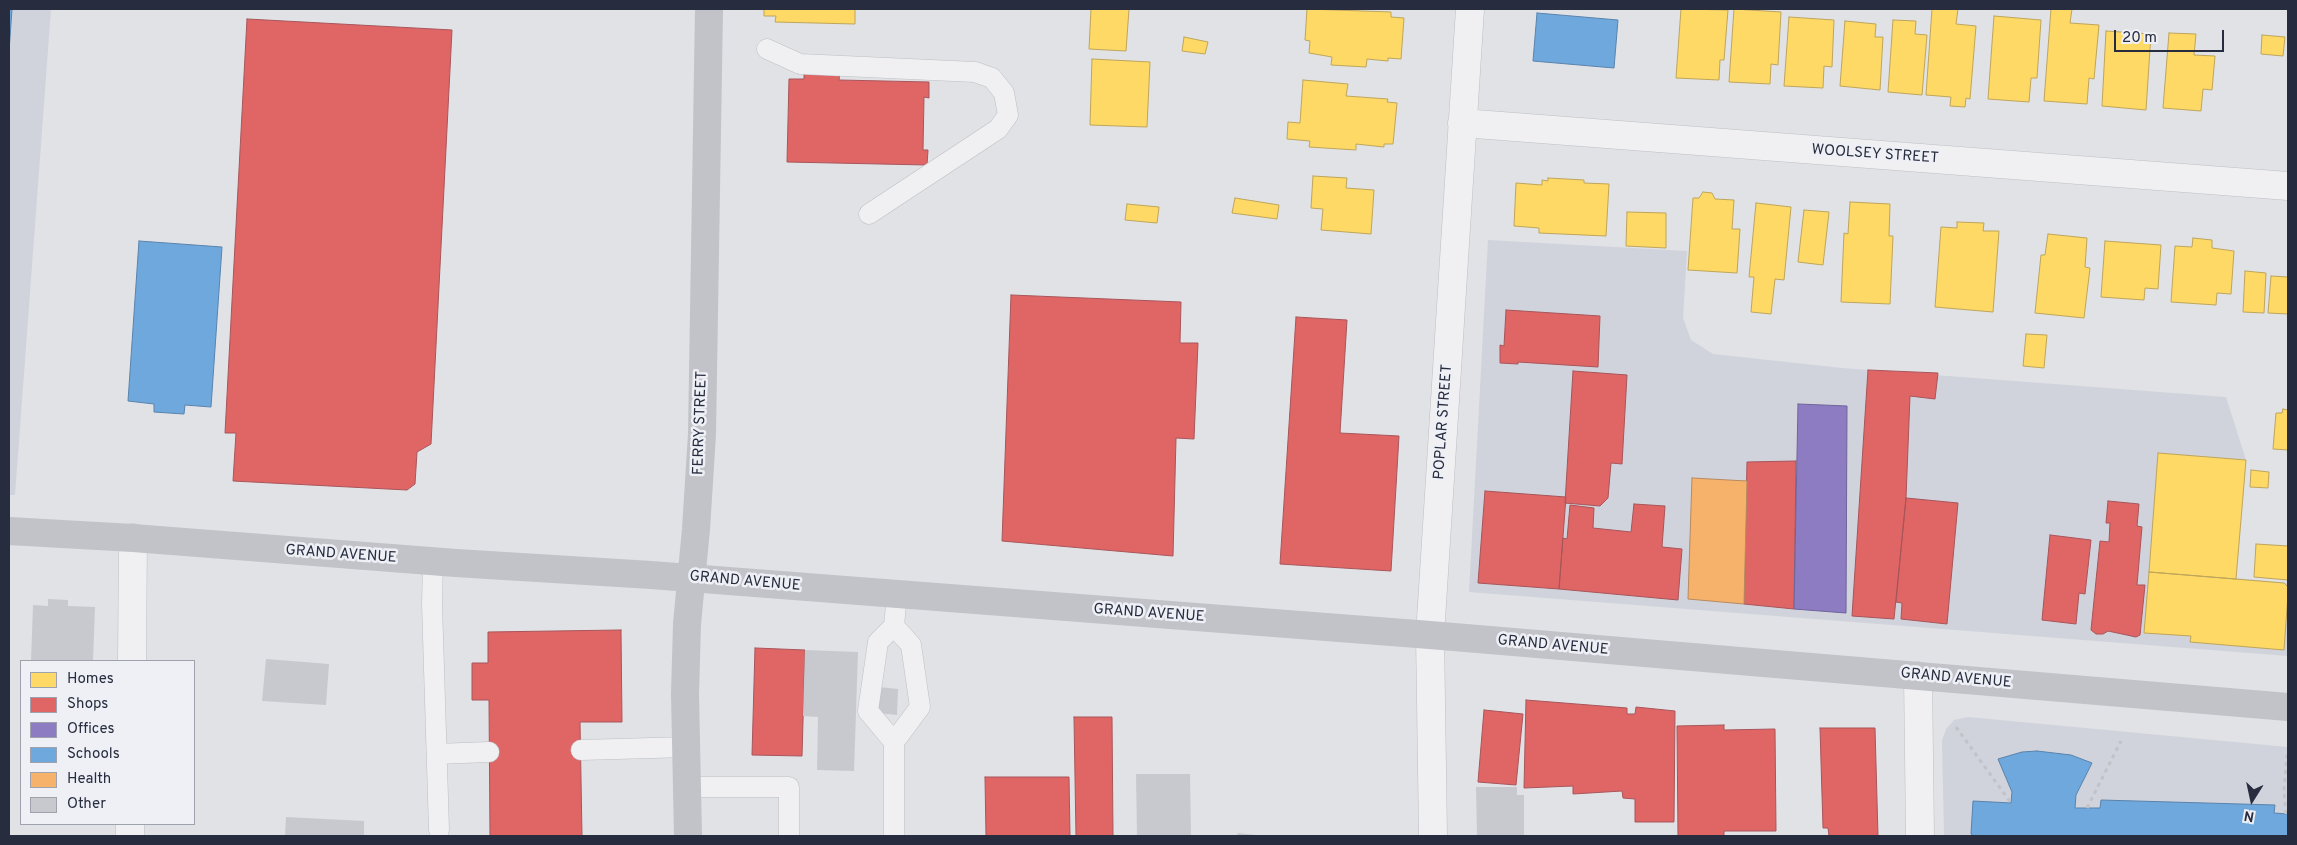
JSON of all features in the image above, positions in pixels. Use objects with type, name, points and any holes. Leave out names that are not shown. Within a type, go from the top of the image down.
[{"type":"main road","name":"FERRY STREET","points":[[688,836],[685,694],[687,624],[702,434],[709,9]]},
{"type":"main road","name":"GRAND AVENUE","points":[[9,531],[133,538],[433,562],[691,578],[1430,635],[2288,707]]},
{"type":"street","name":"POPLAR STREET","points":[[1433,836],[1430,635],[1470,9]]},
{"type":"street","name":"WOOLSEY STREET","points":[[1462,123],[2288,186]]},
{"type":"street","points":[[132,660],[133,538]]},
{"type":"street","points":[[1918,676],[1920,836]]},
{"type":"lane","points":[[768,49],[800,64],[975,72],[992,78],[1004,93],[1008,115],[998,128],[869,214]]},
{"type":"lane","points":[[433,562],[432,604],[439,830]]},
{"type":"lane","points":[[894,742],[868,711],[878,642],[894,626],[897,594]]},
{"type":"lane","points":[[894,626],[911,645],[920,707],[894,742],[894,836]]},
{"type":"lane","points":[[581,750],[687,747]]},
{"type":"lane","points":[[437,754],[489,752]]},
{"type":"lane","points":[[687,787],[790,787],[789,836]]},
{"type":"path","points":[[1956,727],[2011,803]]},
{"type":"path","points":[[2087,808],[2121,741]]},
{"type":"path","points":[[2286,814],[2284,790],[2287,755]]},
{"type":"shaded area","points":[[9,9],[51,9],[15,495],[9,495]]},
{"type":"shaded area","points":[[1488,240],[1687,251],[1683,318],[1691,340],[1713,354],[1842,368],[2226,397],[2246,460],[2236,578],[2288,583],[2288,656],[1469,592]]},
{"type":"shaded area","points":[[1968,717],[2288,747],[2288,836],[1944,836],[1942,741],[1946,729],[1954,720]]},
{"type":"building: Homes","points":[[764,9],[855,9],[855,24],[775,22],[776,16],[764,16]]},
{"type":"building: Homes","points":[[1091,9],[1129,9],[1126,51],[1089,49]]},
{"type":"building: Homes","points":[[1307,9],[1391,12],[1391,17],[1404,18],[1401,59],[1388,58],[1388,61],[1367,59],[1366,67],[1331,65],[1332,57],[1309,53],[1310,41],[1305,40]]},
{"type":"building: Homes","points":[[1681,9],[1728,10],[1724,60],[1720,60],[1719,80],[1676,78]]},
{"type":"building: Homes","points":[[1734,9],[1781,12],[1778,65],[1771,64],[1770,84],[1729,82]]},
{"type":"building: Homes","points":[[1932,9],[1958,9],[1956,24],[1976,26],[1970,99],[1966,98],[1965,107],[1950,106],[1951,97],[1926,95]]},
{"type":"building: Homes","points":[[2051,9],[2072,9],[2070,23],[2099,25],[2094,79],[2089,78],[2087,104],[2044,101]]},
{"type":"building: Homes","points":[[1994,16],[2041,20],[2037,78],[2031,78],[2029,102],[1988,99]]},
{"type":"building: Homes","points":[[1789,17],[1834,20],[1832,67],[1824,66],[1823,88],[1784,86]]},
{"type":"building: Homes","points":[[1893,20],[1916,21],[1915,34],[1927,35],[1922,95],[1888,92]]},
{"type":"building: Homes","points":[[1845,21],[1876,24],[1875,37],[1883,37],[1880,90],[1840,86]]},
{"type":"building: Homes","points":[[2106,31],[2151,34],[2146,110],[2102,106]]},
{"type":"building: Homes","points":[[2169,33],[2196,34],[2194,55],[2215,56],[2212,90],[2203,89],[2201,111],[2163,108]]},
{"type":"building: Homes","points":[[2262,35],[2285,37],[2283,56],[2261,54]]},
{"type":"building: Homes","points":[[1184,37],[1208,42],[1205,54],[1182,51]]},
{"type":"building: Homes","points":[[1092,59],[1150,62],[1147,127],[1090,125]]},
{"type":"building: Homes","points":[[1303,80],[1348,84],[1346,96],[1388,99],[1387,102],[1397,103],[1393,144],[1384,144],[1384,147],[1356,144],[1356,150],[1309,147],[1310,141],[1287,139],[1288,122],[1300,123]]},
{"type":"building: Homes","points":[[1313,176],[1347,178],[1346,188],[1374,190],[1371,234],[1321,230],[1323,209],[1311,208]]},
{"type":"building: Homes","points":[[1548,178],[1584,180],[1584,183],[1609,184],[1606,236],[1539,233],[1539,228],[1514,226],[1516,183],[1542,185],[1542,180],[1548,181]]},
{"type":"building: Homes","points":[[1703,192],[1712,193],[1715,199],[1734,200],[1732,229],[1740,229],[1737,273],[1688,270],[1693,198],[1699,198]]},
{"type":"building: Homes","points":[[1235,198],[1279,205],[1277,219],[1232,213]]},
{"type":"building: Homes","points":[[1850,202],[1890,204],[1889,236],[1893,236],[1890,304],[1841,302],[1844,233],[1848,234]]},
{"type":"building: Homes","points":[[1756,203],[1791,207],[1784,280],[1775,279],[1771,314],[1751,312],[1754,277],[1749,277]]},
{"type":"building: Homes","points":[[1127,204],[1159,207],[1157,223],[1125,220]]},
{"type":"building: Homes","points":[[1804,210],[1829,212],[1823,265],[1798,262]]},
{"type":"building: Homes","points":[[1627,212],[1666,213],[1666,248],[1626,246]]},
{"type":"building: Homes","points":[[1957,222],[1984,223],[1983,231],[1999,231],[1993,312],[1935,307],[1941,227],[1957,228]]},
{"type":"building: Homes","points":[[2048,234],[2087,238],[2085,267],[2090,268],[2084,318],[2035,313],[2041,255],[2045,255]]},
{"type":"building: Homes","points":[[2193,238],[2212,240],[2212,248],[2234,251],[2231,294],[2217,293],[2216,305],[2171,302],[2175,246],[2192,247]]},
{"type":"building: Homes","points":[[2105,241],[2161,245],[2158,289],[2145,288],[2144,300],[2101,297]]},
{"type":"building: Homes","points":[[2245,271],[2266,273],[2264,313],[2243,312]]},
{"type":"building: Homes","points":[[2271,276],[2288,277],[2288,314],[2268,313]]},
{"type":"building: Homes","points":[[2026,334],[2047,335],[2044,368],[2023,366]]},
{"type":"building: Homes","points":[[2283,409],[2288,410],[2288,450],[2273,449],[2276,413],[2282,413]]},
{"type":"building: Homes","points":[[2158,453],[2246,460],[2236,579],[2149,572]]},
{"type":"building: Homes","points":[[2251,470],[2269,472],[2268,488],[2250,487]]},
{"type":"building: Homes","points":[[2256,544],[2288,546],[2288,580],[2254,577]]},
{"type":"building: Homes","points":[[2149,572],[2284,583],[2288,587],[2288,594],[2284,650],[2190,642],[2191,636],[2144,633]]},
{"type":"building: Shops","points":[[247,19],[452,30],[431,444],[417,452],[415,484],[407,490],[233,481],[236,433],[225,433]]},
{"type":"building: Shops","points":[[804,70],[840,71],[839,80],[929,82],[929,98],[924,97],[923,150],[928,150],[927,165],[787,162],[789,79],[804,79]]},
{"type":"building: Shops","points":[[1011,295],[1181,302],[1180,343],[1198,343],[1194,439],[1176,438],[1173,556],[1002,541]]},
{"type":"building: Shops","points":[[1506,310],[1600,316],[1598,367],[1518,362],[1518,364],[1500,363],[1500,345],[1504,346]]},
{"type":"building: Shops","points":[[1296,317],[1347,320],[1340,433],[1399,436],[1391,571],[1280,564]]},
{"type":"building: Shops","points":[[1868,370],[1938,373],[1935,399],[1910,396],[1906,498],[1894,619],[1852,616]]},
{"type":"building: Shops","points":[[1573,371],[1627,375],[1622,464],[1611,463],[1608,498],[1600,506],[1565,503]]},
{"type":"building: Shops","points":[[1796,461],[1794,609],[1744,604],[1747,462]]},
{"type":"building: Shops","points":[[1485,491],[1566,497],[1559,589],[1478,583]]},
{"type":"building: Shops","points":[[1906,498],[1958,503],[1947,624],[1901,619],[1902,603],[1896,602]]},
{"type":"building: Shops","points":[[2108,501],[2139,504],[2137,526],[2142,527],[2137,585],[2145,585],[2140,635],[2136,637],[2108,631],[2103,634],[2096,634],[2091,630],[2100,541],[2109,542],[2110,523],[2106,523]]},
{"type":"building: Shops","points":[[1634,504],[1665,506],[1662,547],[1682,549],[1678,600],[1559,589],[1563,538],[1567,539],[1570,505],[1594,508],[1593,528],[1631,532]]},
{"type":"building: Shops","points":[[2050,535],[2091,540],[2085,594],[2079,593],[2076,624],[2042,620]]},
{"type":"building: Shops","points":[[621,630],[622,722],[580,722],[582,836],[490,836],[489,700],[472,700],[472,663],[488,663],[488,632]]},
{"type":"building: Shops","points":[[755,648],[805,650],[802,756],[752,755]]},
{"type":"building: Shops","points":[[1526,700],[1627,708],[1627,714],[1635,714],[1636,707],[1675,711],[1674,822],[1635,822],[1635,799],[1623,798],[1622,791],[1573,794],[1573,786],[1524,788]]},
{"type":"building: Shops","points":[[1484,710],[1523,714],[1516,785],[1478,782]]},
{"type":"building: Shops","points":[[1074,717],[1112,717],[1113,836],[1076,836]]},
{"type":"building: Shops","points":[[1724,725],[1724,730],[1775,729],[1776,831],[1724,831],[1724,836],[1678,836],[1677,726]]},
{"type":"building: Shops","points":[[1820,728],[1875,728],[1878,836],[1829,836],[1828,828],[1823,828]]},
{"type":"building: Shops","points":[[985,777],[1069,777],[1070,836],[986,836]]},
{"type":"building: Offices","points":[[1798,404],[1847,406],[1846,613],[1794,609]]},
{"type":"building: Schools","points":[[9,9],[12,9],[9,52]]},
{"type":"building: Schools","points":[[1537,13],[1618,20],[1614,68],[1533,61]]},
{"type":"building: Schools","points":[[139,241],[222,247],[211,407],[185,405],[184,414],[154,412],[154,404],[128,401]]},
{"type":"building: Schools","points":[[2037,751],[2071,755],[2092,763],[2076,795],[2075,808],[2100,808],[2101,800],[2275,805],[2274,813],[2288,814],[2288,836],[1974,836],[1971,834],[1973,801],[2011,803],[2012,792],[1998,759],[2022,752]]},
{"type":"building: Health","points":[[1692,478],[1747,481],[1744,604],[1688,599]]},
{"type":"building: Other","points":[[48,599],[68,600],[68,606],[95,607],[93,660],[31,660],[33,605],[48,606]]},
{"type":"building: Other","points":[[805,650],[858,652],[854,771],[817,770],[818,717],[803,716]]},
{"type":"building: Other","points":[[266,659],[329,664],[326,705],[262,701]]},
{"type":"building: Other","points":[[879,687],[898,689],[897,715],[878,713]]},
{"type":"building: Other","points":[[1136,774],[1190,774],[1191,836],[1137,836]]},
{"type":"building: Other","points":[[1476,787],[1517,787],[1517,795],[1524,795],[1524,836],[1477,836]]},
{"type":"building: Other","points":[[286,817],[364,821],[364,836],[285,836]]},
{"type":"building: Other","points":[[1238,833],[1256,835],[1256,836],[1237,836]]}]
